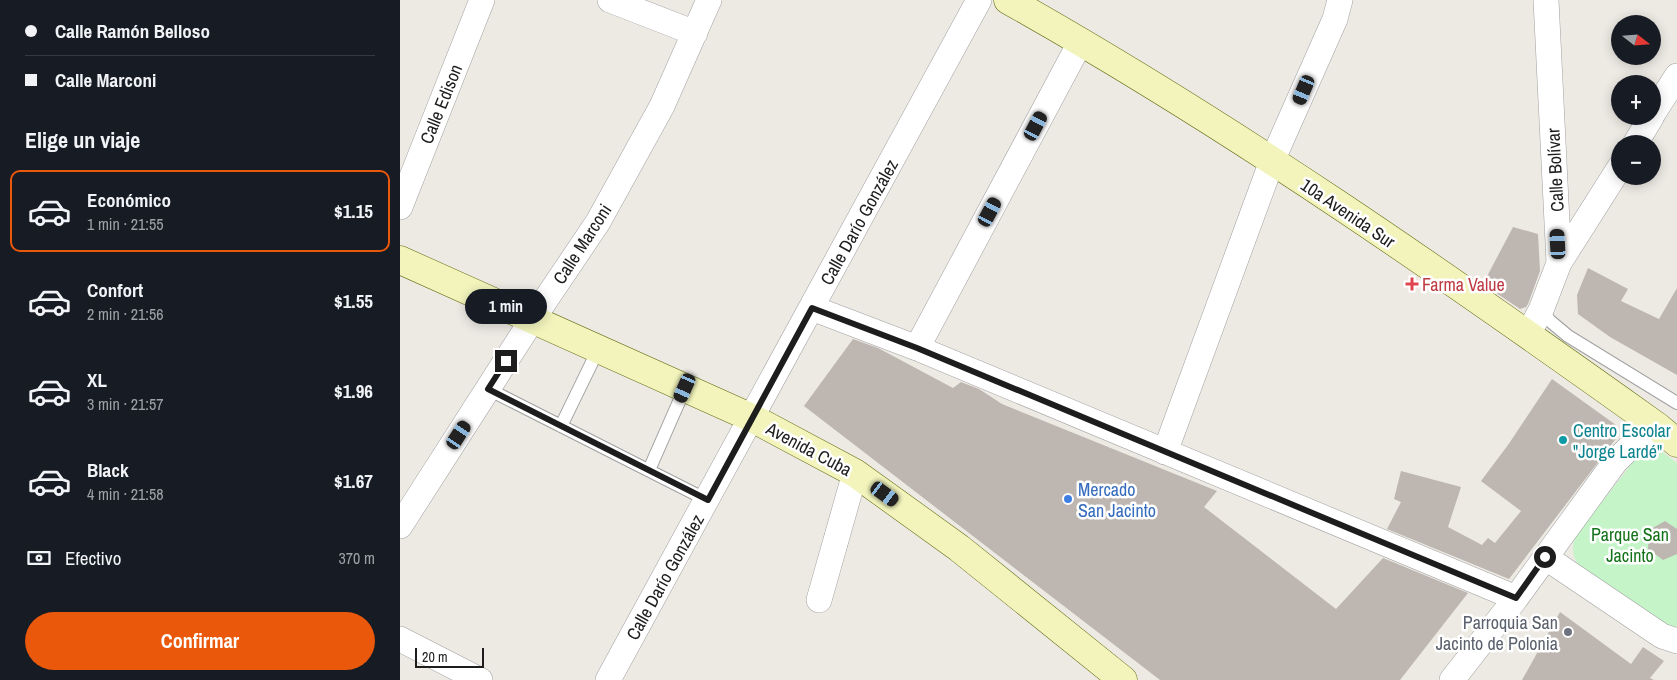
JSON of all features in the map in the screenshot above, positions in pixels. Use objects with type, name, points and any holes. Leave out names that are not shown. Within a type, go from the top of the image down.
[{"type":"main road","name":"10a Avenida Sur","points":[[1008,0],[1081,41],[1272,161],[1671,429]]},
{"type":"main road","name":"Avenida Cuba","points":[[400,260],[752,418],[856,473],[959,548],[1123,680]]},
{"type":"street","name":"Calle Edison","points":[[400,207],[482,0]]},
{"type":"street","points":[[610,0],[695,33]]},
{"type":"street","name":"Calle Marconi","points":[[400,526],[532,320],[598,222],[662,106],[709,0]]},
{"type":"street","name":"Calle Darío González","points":[[608,680],[708,500],[979,0]]},
{"type":"street","points":[[1165,452],[1272,161],[1335,19],[1340,0]]},
{"type":"street","name":"Calle Bolívar","points":[[1528,334],[1541,310],[1560,263],[1546,0]]},
{"type":"street","points":[[917,348],[1081,41]]},
{"type":"street","points":[[1661,102],[1677,76]]},
{"type":"street","points":[[1560,263],[1611,181]]},
{"type":"street","points":[[812,308],[917,348],[1516,598]]},
{"type":"street","points":[[1452,680],[1516,598],[1615,462],[1633,444],[1671,429]]},
{"type":"street","points":[[819,600],[856,473]]},
{"type":"street","points":[[1545,557],[1662,636],[1677,642]]},
{"type":"street","points":[[400,639],[470,678]]},
{"type":"lane","points":[[1541,310],[1550,321],[1568,336],[1677,403]]},
{"type":"lane","points":[[561,426],[598,350]]},
{"type":"lane","points":[[649,470],[685,388]]},
{"type":"lane","points":[[488,389],[708,500]]},
{"type":"green space","name":"Parque San Jacinto","points":[[1649,449],[1661,451],[1677,463],[1677,630],[1578,565],[1573,554],[1573,546],[1577,534],[1637,457]]},
{"type":"building","points":[[1513,227],[1538,234],[1540,271],[1528,304],[1520,309],[1483,284]]},
{"type":"building","points":[[1588,268],[1628,289],[1621,301],[1659,319],[1677,288],[1677,375],[1610,337],[1578,314],[1577,295]]},
{"type":"building","name":"Mercado San Jacinto","points":[[853,339],[878,348],[953,388],[961,382],[979,389],[1002,404],[1217,491],[1204,507],[1336,609],[1383,558],[1468,593],[1400,680],[1160,680],[804,406]]},
{"type":"building","points":[[1552,379],[1616,425],[1618,436],[1509,579],[1387,529],[1401,502],[1394,499],[1401,471],[1461,487],[1448,527],[1482,545],[1488,538],[1495,543],[1521,511],[1481,481],[1508,445]]},
{"type":"building","points":[[1665,521],[1677,529],[1677,554],[1663,560],[1648,549],[1649,530]]},
{"type":"building","name":"Parroquia San Jacinto de Polonia","points":[[1560,612],[1631,664],[1643,647],[1664,661],[1650,678],[1654,680],[1522,680]]},
{"type":"place","name":"Farma Value","points":[[1412,284]]},
{"type":"place","name":"Centro Escolar \"Jorge Lardé\"","points":[[1563,440]]},
{"type":"place","name":"Mercado San Jacinto","points":[[1068,499]]},
{"type":"place","name":"Parroquia San Jacinto de Polonia","points":[[1568,632]]},
{"type":"route","points":[[506,361],[488,389],[708,500],[812,308],[917,348],[1516,598],[1545,557]]}]
